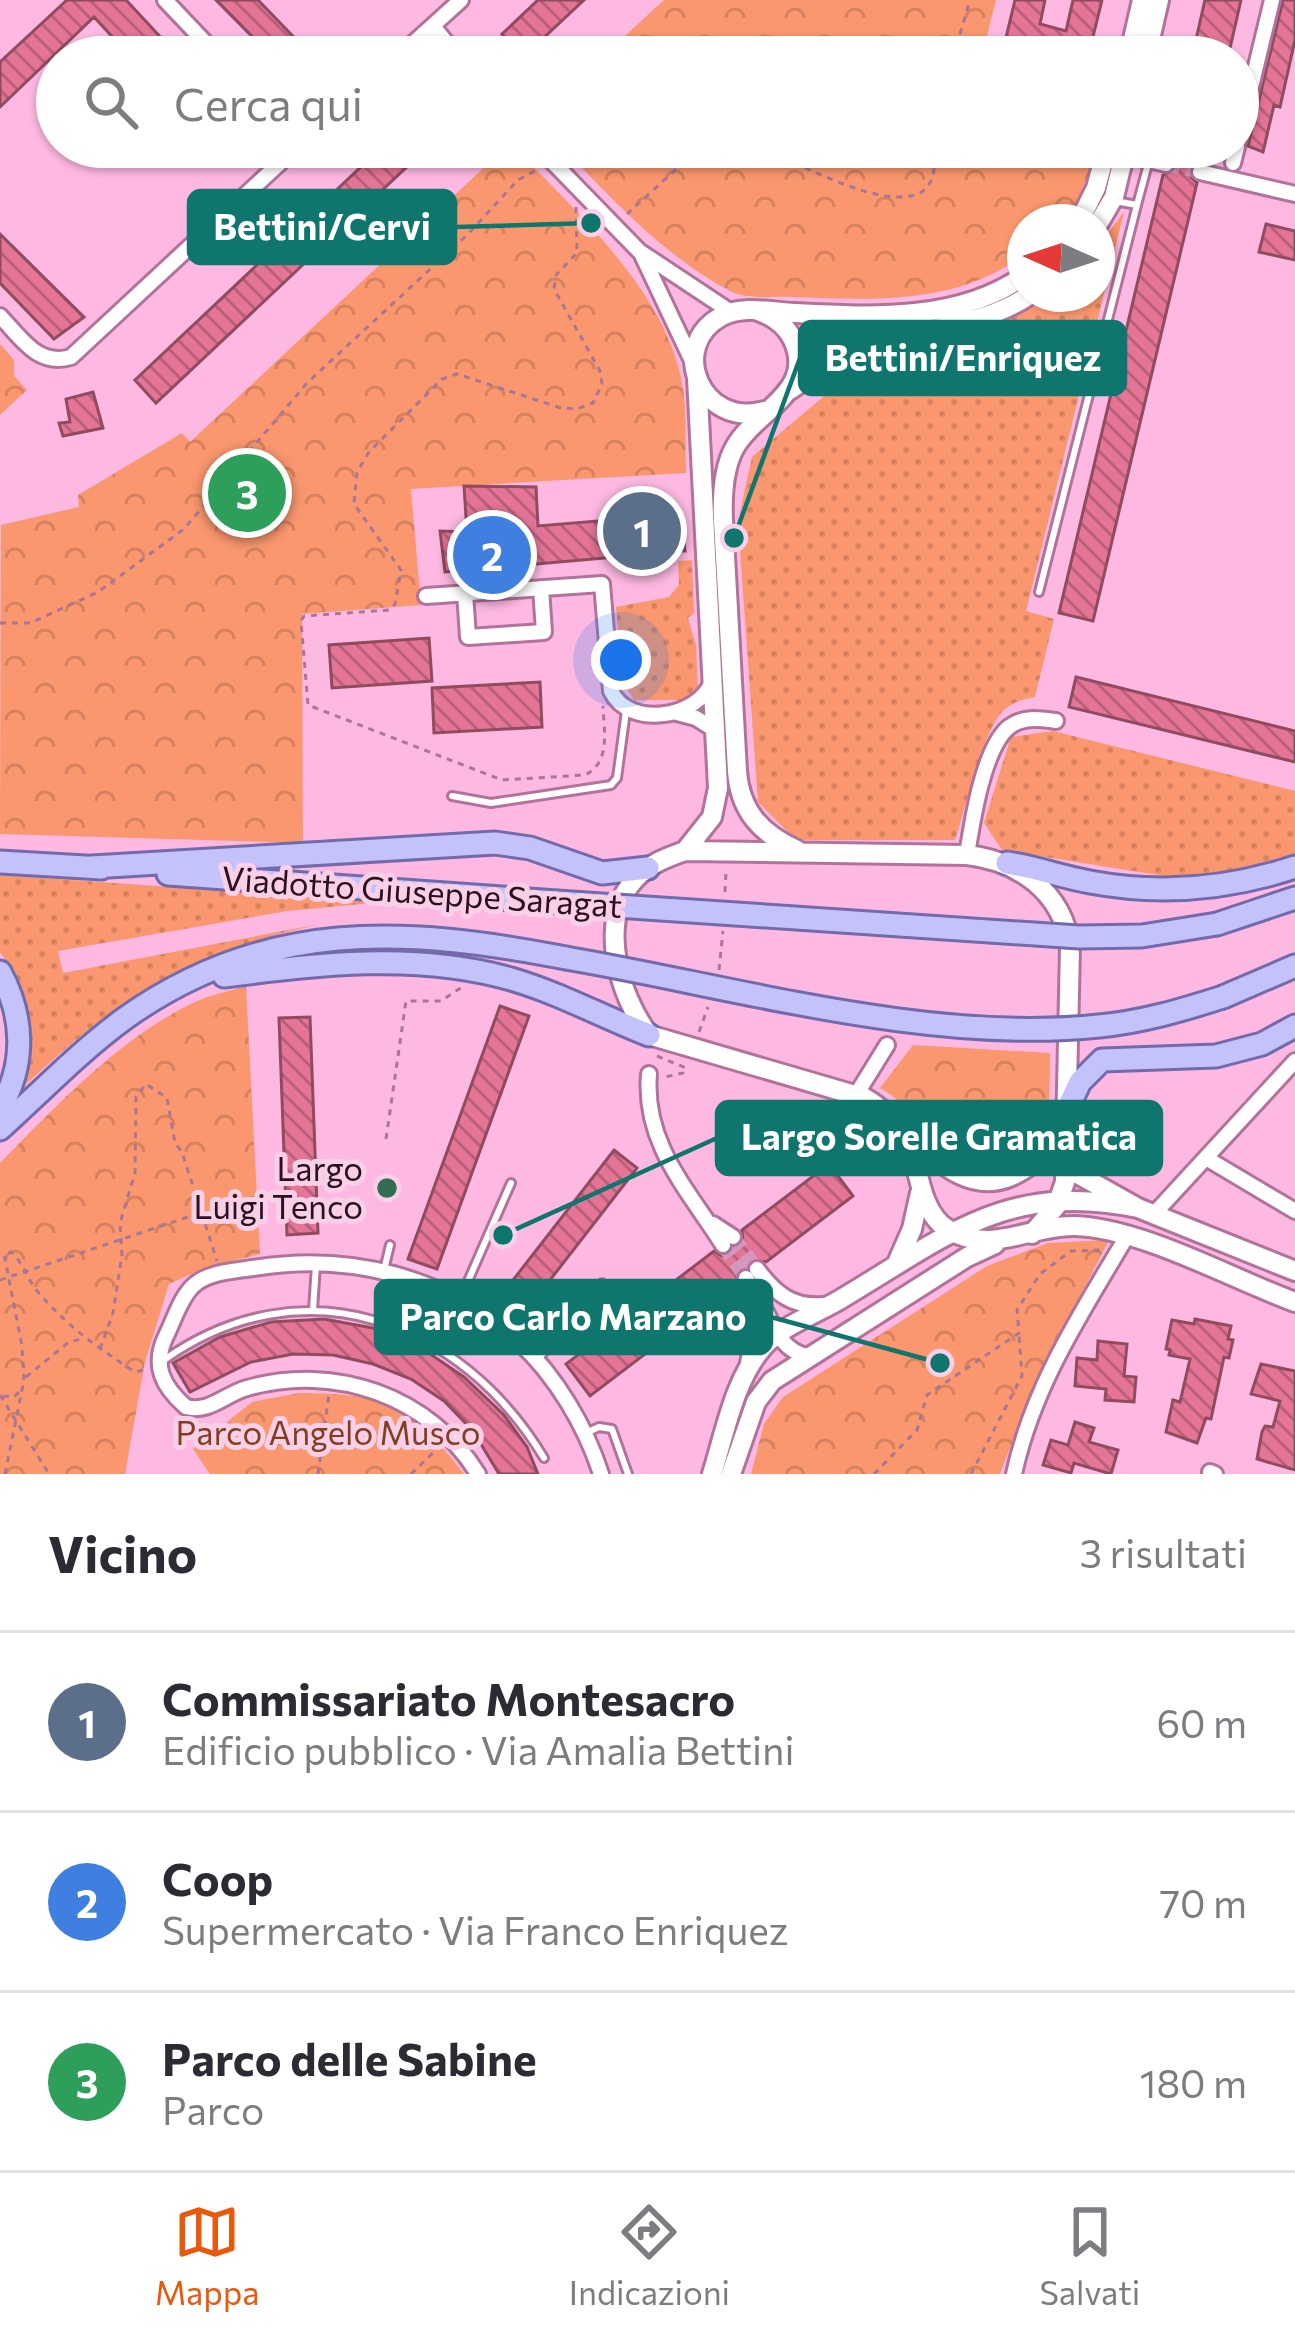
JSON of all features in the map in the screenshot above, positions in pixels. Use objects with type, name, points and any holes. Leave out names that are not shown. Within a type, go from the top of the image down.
[{"type":"main road","points":[[92,867],[495,843],[524,846],[602,873],[648,868]]},
{"type":"main road","name":"Viadotto Giuseppe Saragat","points":[[0,862],[1087,938],[1142,936],[1217,924],[1295,898]]},
{"type":"main road","points":[[1006,863],[1090,882],[1168,890],[1230,884],[1295,867]]},
{"type":"main road","name":"Viadotto Giuseppe Saragat","points":[[0,1129],[105,1034],[160,996],[279,948],[369,935],[440,938],[946,1025],[1050,1030],[1145,1019],[1223,997],[1295,966]]},
{"type":"main road","points":[[194,980],[367,963],[441,965],[522,982],[647,1043]]},
{"type":"main road","points":[[0,972],[13,999],[19,1039],[17,1070],[0,1108]]},
{"type":"main road","points":[[1064,1118],[1080,1082],[1102,1060],[1227,1054],[1262,1044],[1295,1026]]},
{"type":"street","points":[[165,0],[199,36]]},
{"type":"street","points":[[422,36],[461,0]]},
{"type":"street","points":[[1134,36],[1142,0]]},
{"type":"street","points":[[1151,36],[1159,0]]},
{"type":"street","points":[[1259,53],[1272,0]]},
{"type":"street","points":[[433,26],[441,36]]},
{"type":"street","points":[[0,316],[40,357],[55,361],[74,355],[274,168]]},
{"type":"street","points":[[558,168],[639,251],[731,312]]},
{"type":"street","points":[[1088,204],[1107,168]]},
{"type":"street","points":[[1110,204],[1115,168]]},
{"type":"street","points":[[1200,172],[1295,194]]},
{"type":"street","points":[[639,251],[708,397],[726,410],[747,414],[769,409]]},
{"type":"street","points":[[1007,286],[990,296],[941,310],[731,312],[703,333],[695,351],[717,802],[706,827],[685,851],[648,868],[624,896],[617,947],[625,995],[647,1043],[693,1049],[856,1094],[883,1110],[955,1174],[988,1181],[1017,1174],[1038,1159],[1064,1118]]},
{"type":"street","points":[[802,851],[781,842],[754,820],[744,805],[737,771],[723,493],[735,447],[790,390],[829,364],[873,344],[977,320],[1007,306]]},
{"type":"street","points":[[758,311],[778,321],[794,342],[798,370],[790,390]]},
{"type":"street","points":[[426,596],[602,584],[616,700],[626,711],[672,712],[696,718],[715,730]]},
{"type":"street","points":[[465,593],[468,637],[487,636],[544,632],[541,588]]},
{"type":"street","points":[[672,712],[700,701],[712,681]]},
{"type":"street","points":[[967,855],[977,801],[1003,733],[1027,719],[1056,721]]},
{"type":"street","points":[[685,851],[967,855],[1006,863],[1027,874],[1045,892],[1068,931],[1065,1167],[1060,1199],[1032,1234]]},
{"type":"street","points":[[856,1094],[887,1045]]},
{"type":"street","points":[[1145,1212],[1206,1158],[1295,1061]]},
{"type":"street","points":[[650,1074],[652,1112],[664,1156],[681,1186],[728,1241]]},
{"type":"street","points":[[908,1133],[932,1213],[952,1232],[999,1242]]},
{"type":"street","points":[[1206,1158],[1295,1211]]},
{"type":"street","points":[[1065,1167],[1145,1212],[1295,1274]]},
{"type":"street","points":[[895,1267],[915,1219],[920,1176]]},
{"type":"street","points":[[747,1368],[778,1334],[952,1232],[1014,1206],[1060,1199],[1145,1212]]},
{"type":"street","points":[[731,1474],[759,1397],[778,1376],[999,1242],[1070,1226],[1295,1300]]},
{"type":"street","points":[[1014,1474],[1058,1354],[1118,1241]]},
{"type":"street","points":[[478,1474],[449,1437],[402,1402],[332,1381],[249,1387],[212,1406],[195,1409],[180,1402],[157,1365],[160,1348],[187,1294],[198,1282],[221,1274],[316,1261],[384,1270],[460,1300],[516,1339],[537,1361],[585,1434],[601,1474]]},
{"type":"street","points":[[808,1356],[794,1353],[778,1334],[758,1297],[752,1273],[791,1301],[813,1306],[835,1303]]},
{"type":"street","points":[[712,1474],[747,1368],[758,1297]]},
{"type":"lane","points":[[1039,592],[1137,205],[1155,168]]},
{"type":"lane","points":[[1112,200],[1137,205]]},
{"type":"lane","points":[[452,796],[490,803],[611,785],[617,778],[626,711]]},
{"type":"lane","points":[[460,1300],[511,1183]]},
{"type":"lane","points":[[384,1270],[390,1246]]},
{"type":"lane","points":[[313,1310],[316,1261]]},
{"type":"lane","points":[[537,1361],[602,1283]]},
{"type":"lane","points":[[157,1365],[190,1341],[235,1322],[313,1310],[359,1314],[413,1332],[462,1362],[515,1414],[544,1458]]},
{"type":"lane","points":[[585,1434],[599,1427],[612,1429],[628,1474]]},
{"type":"path","points":[[959,36],[970,0]]},
{"type":"path","points":[[626,214],[676,168]]},
{"type":"path","points":[[807,168],[868,194],[904,198],[928,186],[933,168]]},
{"type":"path","points":[[0,623],[30,623],[98,592],[184,529],[307,382],[466,235],[518,180],[538,169]]},
{"type":"path","points":[[577,206],[577,253],[556,275],[554,290],[557,302],[596,357],[602,384],[598,394],[585,406],[561,408],[457,374],[442,379],[369,452],[355,480],[354,504],[401,570],[400,585],[389,610],[304,616],[305,694],[311,707],[502,780],[585,775],[597,768],[603,756],[601,686],[611,685]]},
{"type":"path","points":[[724,895],[727,862]]},
{"type":"path","points":[[718,975],[722,941]]},
{"type":"path","points":[[386,1139],[406,1000],[441,1001],[461,986],[478,990]]},
{"type":"path","points":[[693,1049],[710,1002]]},
{"type":"path","points":[[647,1043],[686,1068],[672,1078],[650,1074]]},
{"type":"path","points":[[100,1349],[113,1313],[120,1223],[135,1173],[136,1097],[146,1084],[167,1097],[175,1143],[182,1152],[221,1274]]},
{"type":"path","points":[[0,1280],[199,1214]]},
{"type":"path","points":[[971,1474],[1022,1376],[1017,1310],[1040,1274],[1071,1251],[1118,1241]]},
{"type":"path","points":[[5,1474],[24,1380],[7,1252],[18,1257],[24,1272],[83,1339],[135,1372],[157,1365]]},
{"type":"path","points":[[874,1474],[917,1430],[927,1395],[1018,1333]]},
{"type":"path","points":[[24,1380],[69,1342],[83,1339]]},
{"type":"path","points":[[318,1474],[332,1381]]},
{"type":"path","points":[[0,1395],[14,1396],[22,1389]]},
{"type":"path","points":[[0,1395],[49,1474]]},
{"type":"path","points":[[411,1474],[449,1437]]},
{"type":"green space","points":[[664,0],[996,0],[987,36],[625,36]]},
{"type":"green space","points":[[484,168],[534,168],[617,258],[660,321],[683,389],[686,473],[411,489],[421,605],[302,614],[303,843],[0,834],[1,525],[79,507],[78,495],[182,433],[190,442]]},
{"type":"green space","points":[[582,168],[1090,168],[1075,204],[1007,204],[1007,266],[943,291],[855,299],[753,297],[730,291],[661,244]]},
{"type":"green space","points":[[1124,212],[1115,249],[1115,224]]},
{"type":"green space","points":[[1022,312],[1099,312],[1026,611],[1054,619],[1035,697],[1008,707],[994,724],[955,840],[796,840],[758,802],[738,522],[752,457],[836,386],[918,361]]},
{"type":"green space","points":[[0,344],[14,360],[14,376],[27,390],[0,415]]},
{"type":"green space","points":[[692,560],[694,613],[688,618],[696,645],[698,690],[683,700],[634,700],[622,681],[616,607],[669,597],[679,585],[678,561]]},
{"type":"green space","points":[[1053,731],[1295,791],[1295,858],[1183,879],[1002,850],[984,823],[1011,737]]},
{"type":"green space","points":[[0,875],[383,902],[287,911],[58,951],[63,973],[320,924],[230,950],[158,983],[91,1028],[22,1088],[28,1016],[17,976],[0,952]]},
{"type":"green space","points":[[246,986],[260,1254],[202,1269],[169,1284],[145,1362],[125,1474],[0,1474],[0,1163],[90,1075],[140,1034],[199,1000]]},
{"type":"green space","points":[[913,1045],[1050,1053],[1046,1121],[1033,1149],[1020,1159],[990,1166],[949,1153],[880,1088]]},
{"type":"green space","points":[[1109,1240],[1032,1390],[1000,1474],[751,1474],[764,1424],[783,1397],[987,1266],[1048,1243]]},
{"type":"green space","name":"Parco Angelo Musco","points":[[299,1393],[355,1396],[395,1407],[428,1432],[464,1474],[210,1474],[193,1449],[252,1402]]},
{"type":"building","points":[[67,0],[126,0],[159,36],[112,36],[94,17],[74,36],[36,36],[36,73],[0,107],[0,62]]},
{"type":"building","points":[[216,0],[258,0],[293,36],[251,36]]},
{"type":"building","points":[[538,0],[584,0],[545,36],[502,34]]},
{"type":"building","points":[[1015,0],[1045,0],[1040,24],[1066,31],[1073,0],[1102,0],[1093,36],[1006,36]]},
{"type":"building","points":[[1205,0],[1241,0],[1233,36],[1197,36]]},
{"type":"building","points":[[1283,0],[1295,0],[1295,40],[1280,107],[1274,105],[1263,152],[1259,150],[1259,100]]},
{"type":"building","points":[[360,168],[406,168],[156,403],[135,380]]},
{"type":"building","points":[[1189,168],[1197,183],[1093,621],[1059,613],[1163,175]]},
{"type":"building","points":[[1266,224],[1295,231],[1295,260],[1259,252]]},
{"type":"building","points":[[0,234],[84,317],[54,339],[0,283]]},
{"type":"building","points":[[93,392],[103,428],[63,436],[59,423],[70,422],[66,399]]},
{"type":"building","points":[[464,486],[536,487],[538,526],[681,514],[685,551],[445,572],[440,531],[467,532]]},
{"type":"building","points":[[429,638],[432,681],[332,688],[329,645]]},
{"type":"building","points":[[1076,677],[1295,731],[1295,762],[1069,707]]},
{"type":"building","points":[[540,682],[542,727],[434,733],[432,688]]},
{"type":"building","points":[[500,1006],[529,1016],[437,1269],[408,1259]]},
{"type":"building","points":[[310,1017],[318,1233],[287,1235],[279,1018]]},
{"type":"building","points":[[614,1150],[637,1168],[519,1320],[496,1302]]},
{"type":"building","points":[[829,1164],[853,1196],[766,1262],[751,1260],[737,1272],[737,1284],[590,1396],[566,1364],[714,1251],[730,1254],[743,1242],[742,1230]]},
{"type":"building","points":[[324,1319],[373,1328],[420,1347],[464,1377],[504,1415],[527,1447],[538,1474],[499,1474],[473,1431],[444,1401],[411,1379],[373,1364],[333,1355],[293,1354],[251,1362],[190,1392],[173,1363],[220,1337],[271,1322]]},
{"type":"building","points":[[1195,1319],[1231,1326],[1228,1339],[1233,1340],[1229,1358],[1224,1357],[1211,1419],[1206,1418],[1197,1443],[1166,1432],[1173,1400],[1180,1402],[1190,1359],[1169,1355],[1166,1349],[1172,1320],[1194,1324]]},
{"type":"building","points":[[1098,1341],[1127,1344],[1124,1376],[1136,1377],[1134,1402],[1105,1400],[1106,1389],[1075,1386],[1077,1358],[1097,1360]]},
{"type":"building","points":[[1261,1364],[1295,1371],[1295,1470],[1257,1459],[1262,1432],[1265,1426],[1273,1427],[1280,1401],[1251,1394]]},
{"type":"building","points":[[1075,1422],[1094,1428],[1089,1442],[1118,1450],[1111,1474],[1074,1463],[1071,1473],[1043,1465],[1051,1440],[1068,1445]]},
{"type":"tunnel","points":[[1183,168],[1200,172]]},
{"type":"tunnel","points":[[733,1237],[757,1269]]},
{"type":"tunnel","points":[[723,1245],[746,1278]]},
{"type":"place","name":"Bettini/Cervi","points":[[591,223]]},
{"type":"place","name":"Parco delle Sabine","points":[[247,493]]},
{"type":"place","name":"Commissariato Montesacro","points":[[642,531]]},
{"type":"place","name":"Bettini/Enriquez","points":[[734,538]]},
{"type":"place","name":"Coop","points":[[492,555]]},
{"type":"place","name":"Largo Luigi Tenco","points":[[387,1188]]},
{"type":"place","name":"Largo Sorelle Gramatica","points":[[503,1235]]},
{"type":"place","name":"Parco Carlo Marzano","points":[[940,1363]]}]
